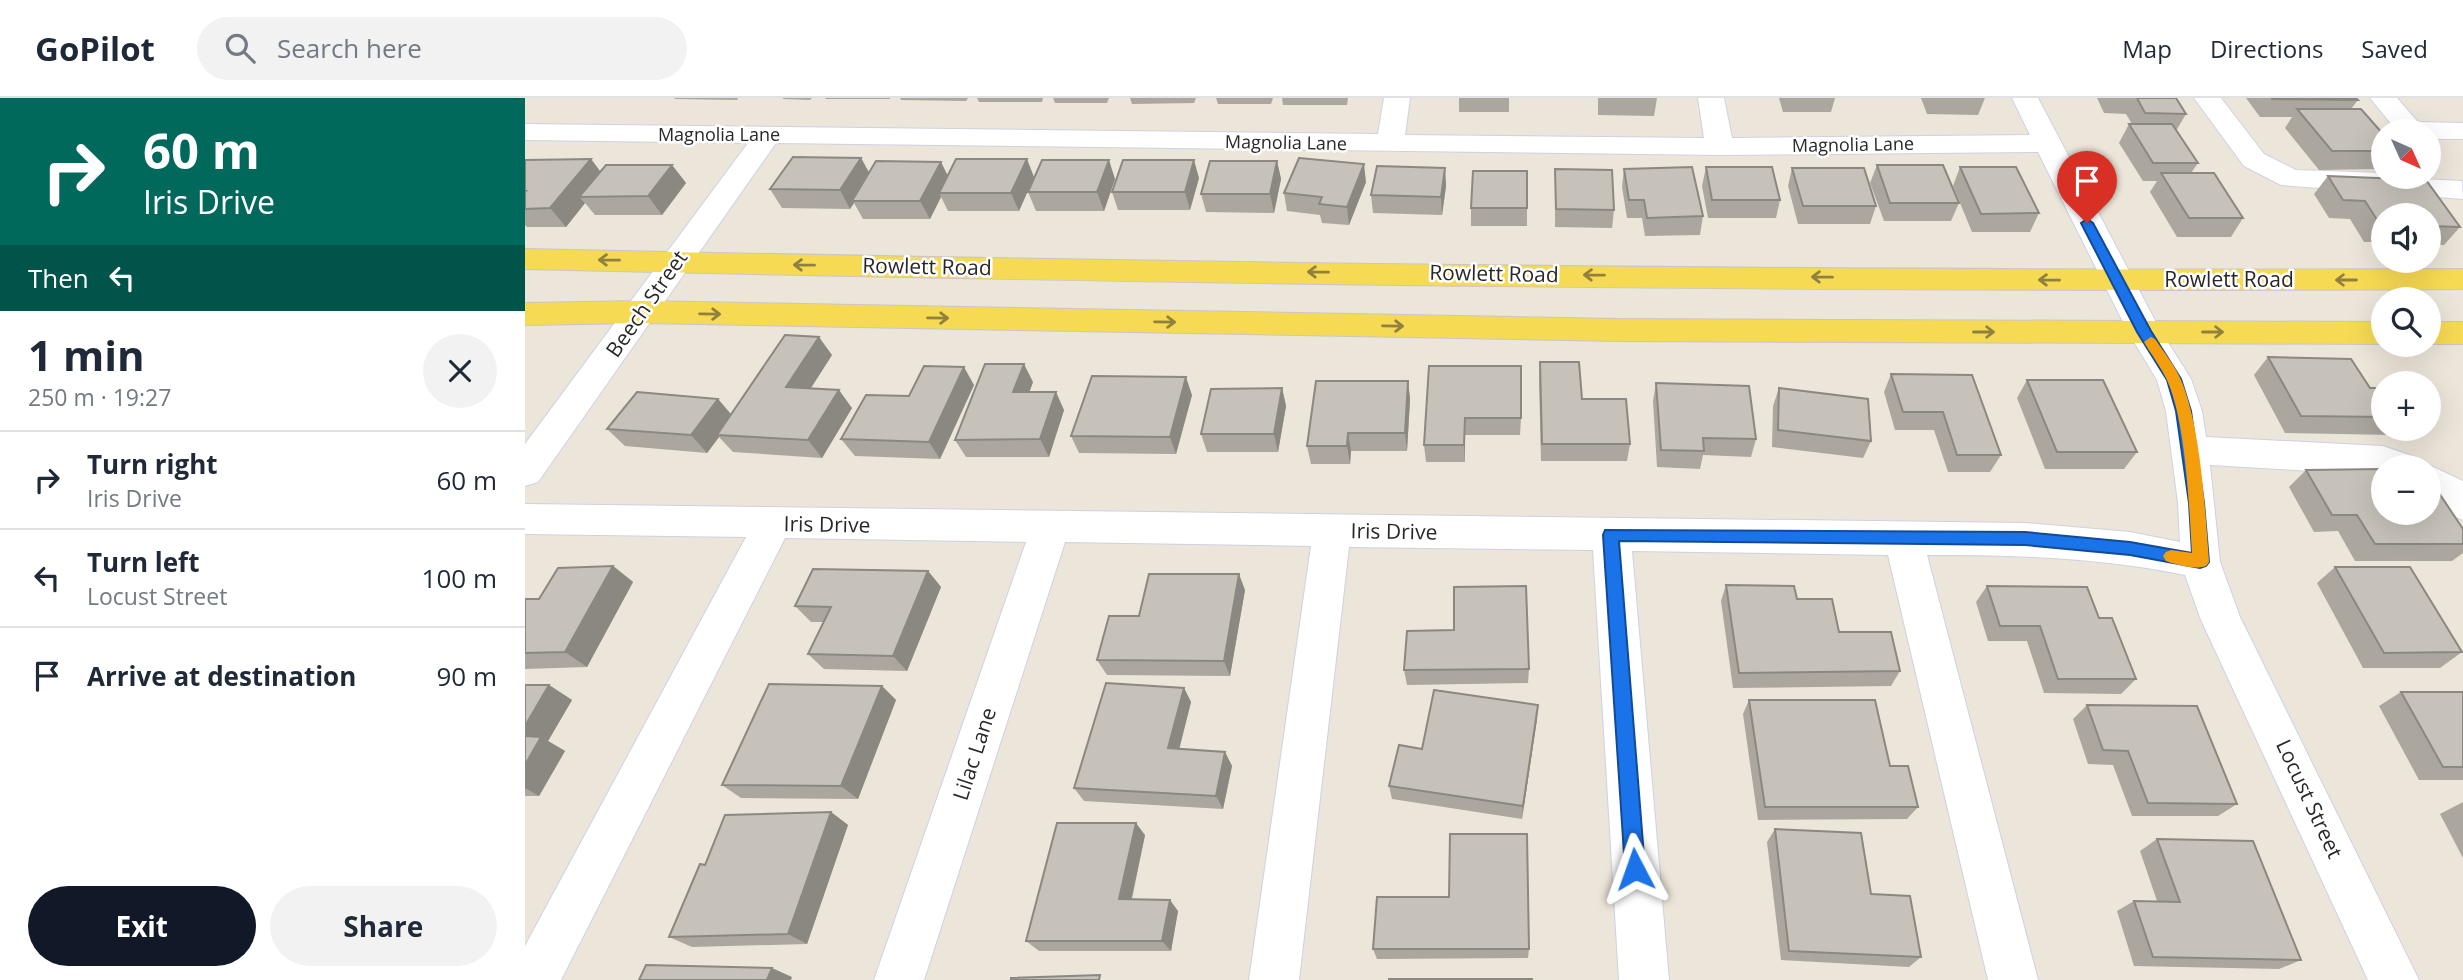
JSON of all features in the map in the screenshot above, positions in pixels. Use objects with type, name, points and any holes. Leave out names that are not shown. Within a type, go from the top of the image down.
[{"type":"main road","name":"Rowlett Road","points":[[525,259],[872,267],[2117,281],[2463,279]]},
{"type":"main road","points":[[525,314],[642,312],[1590,330],[2371,333]]},
{"type":"main road","points":[[2441,333],[2463,333]]},
{"type":"street","points":[[1390,144],[1397,98]]},
{"type":"street","points":[[1711,98],[1720,147]]},
{"type":"street","points":[[2025,98],[2144,332],[2174,379],[2183,411],[2189,450],[2200,562]]},
{"type":"street","points":[[2207,98],[2253,160],[2291,179],[2385,182],[2463,190]]},
{"type":"street","points":[[2382,98],[2400,119]]},
{"type":"street","points":[[2441,131],[2463,131]]},
{"type":"street","name":"Magnolia Lane","points":[[525,132],[1720,147],[2047,142]]},
{"type":"street","name":"Beech Street","points":[[525,472],[767,136]]},
{"type":"street","points":[[2441,165],[2463,190]]},
{"type":"street","points":[[2189,450],[2371,459]]},
{"type":"street","points":[[2441,486],[2455,494],[2463,505]]},
{"type":"street","name":"Iris Drive","points":[[525,519],[1332,532],[2025,539],[2130,548],[2200,562]]},
{"type":"street","points":[[534,980],[773,524]]},
{"type":"street","name":"Lilac Lane","points":[[899,980],[1050,528]]},
{"type":"street","points":[[1274,980],[1332,532]]},
{"type":"street","points":[[1611,535],[1643,980]]},
{"type":"street","points":[[1904,539],[2013,980]]},
{"type":"street","name":"Locust Street","points":[[2200,562],[2221,620],[2394,980]]},
{"type":"building","points":[[2137,98],[2176,98],[2186,114],[2145,113]]},
{"type":"building","points":[[2356,98],[2358,100],[2272,99]]},
{"type":"building","points":[[2297,109],[2361,109],[2371,120],[2371,151],[2332,151]]},
{"type":"building","points":[[2129,124],[2172,124],[2198,163],[2153,163]]},
{"type":"building","points":[[793,157],[861,158],[840,190],[770,189]]},
{"type":"building","points":[[1299,158],[1364,164],[1347,207],[1319,204],[1322,197],[1284,193]]},
{"type":"building","points":[[591,159],[550,208],[525,209],[525,160]]},
{"type":"building","points":[[956,159],[1027,159],[1011,193],[939,193]]},
{"type":"building","points":[[1042,160],[1109,160],[1097,192],[1028,192]]},
{"type":"building","points":[[1123,160],[1194,160],[1185,192],[1112,192]]},
{"type":"building","points":[[876,161],[941,162],[920,201],[852,201]]},
{"type":"building","points":[[1210,161],[1277,161],[1270,194],[1201,194]]},
{"type":"building","points":[[606,165],[672,165],[648,196],[579,197]]},
{"type":"building","points":[[1877,165],[1943,165],[1959,203],[1890,203]]},
{"type":"building","points":[[1377,166],[1445,168],[1441,197],[1371,195]]},
{"type":"building","points":[[1692,167],[1703,216],[1647,218],[1644,200],[1629,200],[1624,169]]},
{"type":"building","points":[[1706,167],[1772,167],[1780,200],[1712,200]]},
{"type":"building","points":[[1960,167],[2016,167],[2039,213],[1981,214]]},
{"type":"building","points":[[1792,168],[1864,168],[1876,206],[1803,206]]},
{"type":"building","points":[[1555,169],[1612,170],[1614,210],[1556,209]]},
{"type":"building","points":[[1473,171],[1527,171],[1527,208],[1471,208]]},
{"type":"building","points":[[2161,173],[2214,173],[2243,218],[2189,218]]},
{"type":"building","points":[[2328,176],[2371,178],[2371,189],[2433,189],[2460,227],[2441,226],[2441,203],[2371,203],[2371,210],[2365,201],[2343,200]]},
{"type":"building","points":[[785,335],[819,337],[786,387],[839,390],[808,440],[717,435]]},
{"type":"building","points":[[2268,357],[2351,359],[2371,388],[2371,417],[2301,416]]},
{"type":"building","points":[[1540,362],[1579,362],[1582,399],[1626,399],[1630,444],[1542,444]]},
{"type":"building","points":[[985,364],[1024,364],[1013,392],[1056,392],[1040,439],[955,440]]},
{"type":"building","points":[[924,366],[964,367],[929,442],[841,439],[866,395],[909,396]]},
{"type":"building","points":[[1429,366],[1521,366],[1521,418],[1465,418],[1464,445],[1424,445]]},
{"type":"building","points":[[1891,374],[1972,375],[2001,455],[1957,455],[1943,412],[1903,412]]},
{"type":"building","points":[[1092,376],[1186,377],[1170,437],[1071,436]]},
{"type":"building","points":[[2027,380],[2103,380],[2137,452],[2057,452]]},
{"type":"building","points":[[1316,381],[1408,381],[1405,433],[1348,433],[1347,446],[1307,446]]},
{"type":"building","points":[[1656,383],[1749,386],[1756,439],[1703,438],[1704,451],[1661,450]]},
{"type":"building","points":[[1282,388],[1274,434],[1201,434],[1211,389]]},
{"type":"building","points":[[1779,388],[1868,399],[1871,441],[1778,430]]},
{"type":"building","points":[[637,392],[718,399],[691,435],[607,429]]},
{"type":"building","points":[[2371,469],[2371,525],[2441,525],[2441,496],[2463,529],[2463,544],[2375,544],[2357,515],[2332,515],[2306,470]]},
{"type":"building","points":[[613,566],[565,652],[525,653],[525,599],[539,599],[558,568]]},
{"type":"building","points":[[2335,567],[2410,567],[2462,652],[2384,653]]},
{"type":"building","points":[[813,569],[928,571],[893,656],[808,654],[831,607],[795,606]]},
{"type":"building","points":[[1149,574],[1239,574],[1224,661],[1097,660],[1109,616],[1139,616]]},
{"type":"building","points":[[1726,585],[1794,586],[1797,599],[1832,599],[1839,632],[1891,632],[1900,671],[1739,673]]},
{"type":"building","points":[[1526,586],[1529,669],[1404,670],[1407,631],[1454,630],[1454,587]]},
{"type":"building","points":[[1987,586],[2087,587],[2099,618],[2112,618],[2136,679],[2058,679],[2040,626],[2000,626]]},
{"type":"building","points":[[1106,683],[1184,688],[1168,748],[1225,752],[1216,796],[1074,788]]},
{"type":"building","points":[[769,684],[882,686],[841,786],[722,785]]},
{"type":"building","points":[[525,685],[549,685],[525,726]]},
{"type":"building","points":[[1434,690],[1538,705],[1523,806],[1389,786],[1399,745],[1422,749]]},
{"type":"building","points":[[2401,692],[2463,692],[2463,767],[2443,767]]},
{"type":"building","points":[[1749,700],[1875,700],[1890,766],[1908,766],[1918,807],[1765,807]]},
{"type":"building","points":[[2087,705],[2197,706],[2237,804],[2148,803],[2128,751],[2103,750]]},
{"type":"building","points":[[525,736],[541,737],[525,765]]},
{"type":"building","points":[[831,812],[788,934],[669,937],[700,864],[705,865],[725,815]]},
{"type":"building","points":[[1057,823],[1136,823],[1119,899],[1170,900],[1162,941],[1026,941]]},
{"type":"building","points":[[1775,829],[1861,833],[1871,894],[1910,896],[1921,957],[1789,951]]},
{"type":"building","points":[[1450,834],[1527,834],[1529,949],[1373,949],[1377,897],[1449,897]]},
{"type":"building","points":[[2157,839],[2253,841],[2301,960],[2153,957],[2134,901],[2180,902]]},
{"type":"building","points":[[646,965],[772,968],[767,980],[639,980]]},
{"type":"building","points":[[1100,975],[1099,980],[1011,980],[1011,978]]},
{"type":"building","points":[[1532,979],[1532,980],[1389,980]]},
{"type":"slow traffic","points":[[2151,342],[2174,379],[2183,411],[2197,503],[2200,562],[2171,556]]},
{"type":"route","points":[[1635,869],[1611,535],[2025,539],[2130,548],[2200,562],[2197,503],[2183,411],[2174,379],[2144,332],[2087,223]]}]
